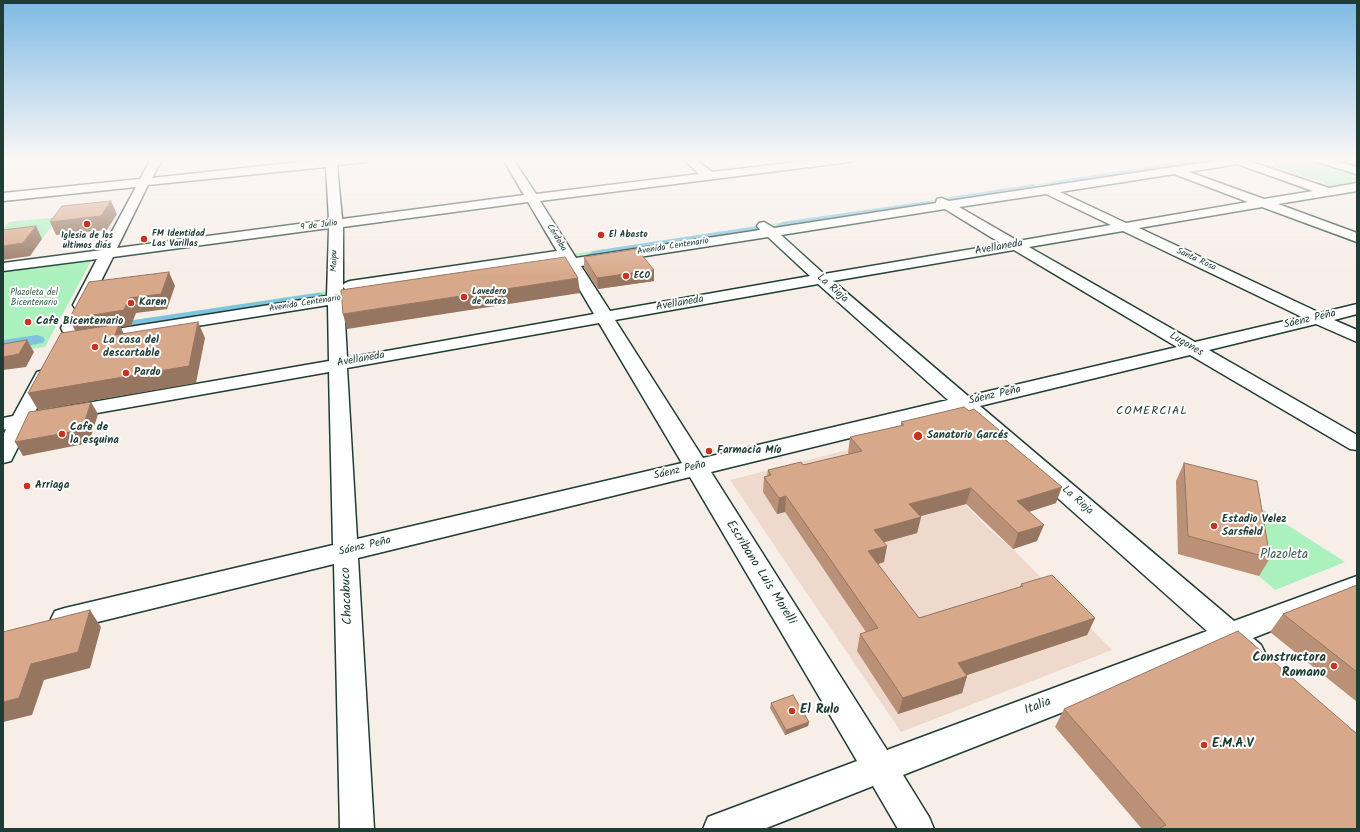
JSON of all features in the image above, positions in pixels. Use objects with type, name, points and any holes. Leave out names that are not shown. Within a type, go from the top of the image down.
[{"type":"street","points":[[69,328],[135,198]]},
{"type":"street","name":"Maipu","points":[[334,198],[336,224],[335,294],[338,364]]},
{"type":"street","name":"9 de Julio","points":[[3,267],[532,198]]},
{"type":"street","name":"Córdoba","points":[[532,198],[604,317]]},
{"type":"street","name":"Avenida Centenario","points":[[766,228],[934,198]]},
{"type":"street","name":"Lugones","points":[[934,198],[1357,444]]},
{"type":"street","name":"Avenida Centenario","points":[[335,294],[69,328],[61,343],[335,294],[766,228],[994,198]]},
{"type":"street","name":"Santa Rosa","points":[[1064,198],[1357,337]]},
{"type":"street","points":[[1248,198],[1357,238]]},
{"type":"street","name":"Avellaneda","points":[[12,422],[1124,226],[1295,198]]},
{"type":"street","name":"La Rioja","points":[[766,228],[821,279],[1265,664]]},
{"type":"street","name":"Sáenz Peña","points":[[49,623],[1357,309]]},
{"type":"street","name":"Escribano Luis Morelli","points":[[604,317],[917,829]]},
{"type":"street","points":[[3,456],[12,422],[50,364]]},
{"type":"street","name":"Chacabuco","points":[[338,364],[357,829]]},
{"type":"street","name":"Italia","points":[[720,829],[1357,586]]},
{"type":"shaded area","points":[[898,437],[988,528],[1013,549],[1112,650],[901,732],[730,480]]},
{"type":"green space","points":[[946,198],[989,198],[68,340],[74,329]]},
{"type":"green space","points":[[58,217],[42,239],[3,243],[3,229],[9,222]]},
{"type":"green space","name":"Plazoleta del Bicentenario","points":[[92,259],[45,347],[3,353],[3,270]]},
{"type":"green space","name":"Plazoleta","points":[[1247,499],[1345,562],[1275,590],[1259,576]]},
{"type":"building","points":[[111,201],[101,216],[50,222],[62,206]]},
{"type":"building","points":[[36,226],[23,243],[3,246],[3,230]]},
{"type":"building","points":[[637,249],[654,270],[597,278],[584,257]]},
{"type":"building","points":[[565,257],[578,278],[343,314],[341,290]]},
{"type":"building","points":[[169,272],[161,294],[129,298],[124,310],[69,319],[89,282]]},
{"type":"building","points":[[198,322],[189,366],[28,393],[61,333],[119,324],[115,335]]},
{"type":"building","points":[[27,340],[19,354],[3,357],[3,344]]},
{"type":"building","points":[[91,402],[82,430],[15,442],[29,412]]},
{"type":"building","points":[[964,407],[969,411],[974,409],[1006,436],[1002,437],[1062,487],[1017,501],[1044,525],[1018,533],[971,488],[909,504],[921,517],[874,530],[887,546],[868,551],[919,618],[1023,586],[1021,584],[1052,575],[1095,618],[958,663],[967,676],[903,698],[860,634],[878,628],[786,496],[779,498],[764,477],[771,475],[768,470],[801,462],[803,465],[862,451],[850,437],[904,425],[901,422]]},
{"type":"building","name":"Estadio Velez Sarsfield","points":[[1184,463],[1257,481],[1270,558],[1188,536]]},
{"type":"building","points":[[1357,585],[1357,672],[1283,614]]},
{"type":"building","points":[[90,610],[78,652],[31,664],[19,698],[3,702],[3,632]]},
{"type":"building","name":"E.M.A.V","points":[[1238,631],[1357,734],[1357,829],[1158,829],[1166,825],[1064,709]]},
{"type":"building","points":[[793,695],[809,722],[786,730],[771,703]]},
{"type":"waterway","points":[[950,200],[964,198]]},
{"type":"waterway","points":[[782,226],[928,204]]},
{"type":"waterway","points":[[593,255],[757,230]]},
{"type":"waterway","points":[[107,329],[318,297]]},
{"type":"waterway","points":[[3,345],[37,340]]},
{"type":"place","name":"Iglesia de los ultimos dias","points":[[87,224]]},
{"type":"place","name":"El Abasto","points":[[601,235]]},
{"type":"place","name":"FM Identidad Las Varillas","points":[[144,239]]},
{"type":"place","name":"ECO","points":[[626,276]]},
{"type":"place","name":"Lavedero de autos","points":[[464,297]]},
{"type":"place","name":"Karen","points":[[131,303]]},
{"type":"place","name":"Cafe Bicentenario","points":[[28,322]]},
{"type":"place","name":"La casa del descartable","points":[[95,347]]},
{"type":"place","name":"Pardo","points":[[126,373]]},
{"type":"place","name":"Cafe de la esquina","points":[[62,434]]},
{"type":"place","name":"Sanatorio Garcés","points":[[918,436]]},
{"type":"place","name":"Farmacia Mío","points":[[709,451]]},
{"type":"place","name":"Arriaga","points":[[27,486]]},
{"type":"place","name":"Estadio Velez Sarsfield","points":[[1214,526]]},
{"type":"place","name":"Constructora Romano","points":[[1334,666]]},
{"type":"place","name":"El Rulo","points":[[792,711]]},
{"type":"place","name":"E.M.A.V","points":[[1204,745]]},
{"type":"district","name":"COMERCIAL","points":[[1152,412]]}]
